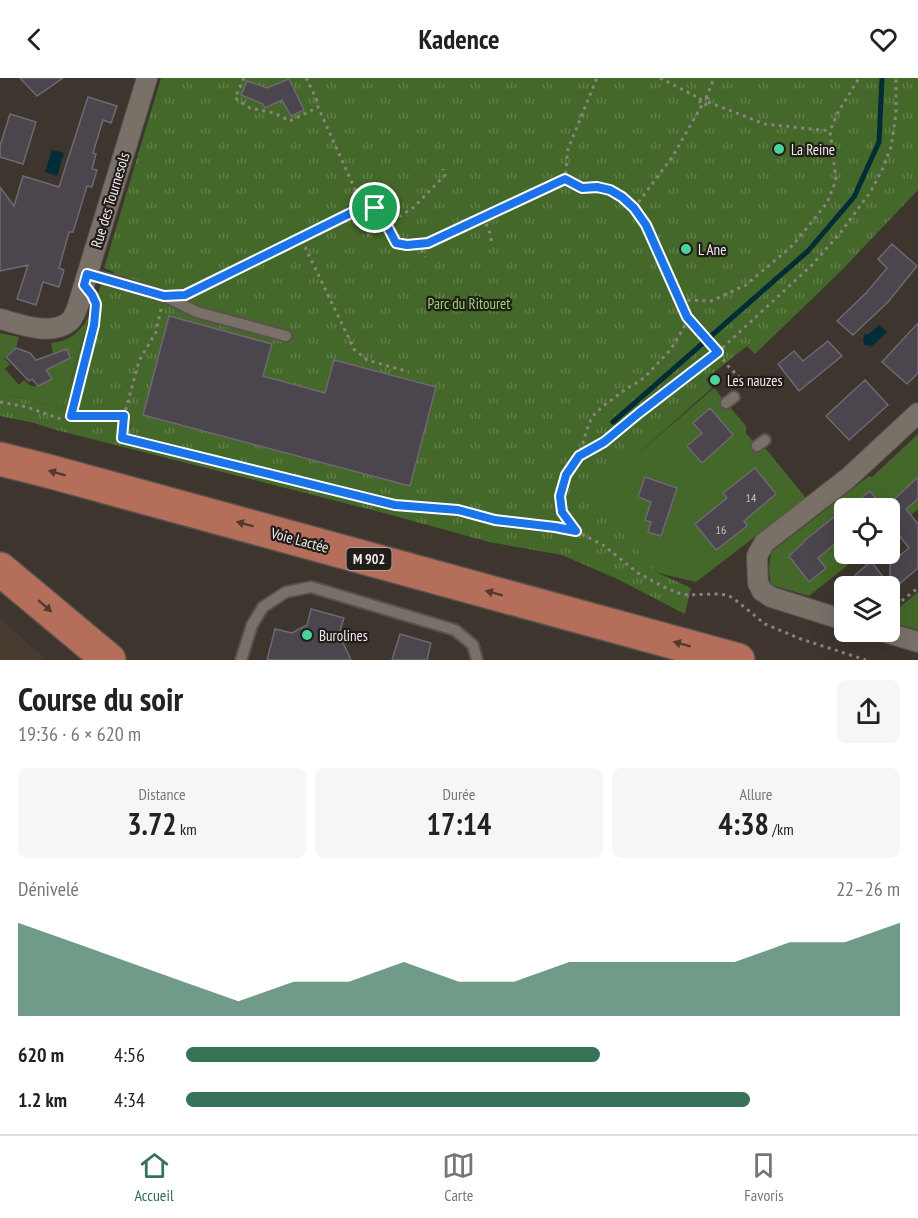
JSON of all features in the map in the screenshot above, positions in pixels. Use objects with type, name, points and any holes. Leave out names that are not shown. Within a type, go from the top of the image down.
[{"type":"highway","name":"Voie Lactée","points":[[0,459],[738,660]]},
{"type":"highway","points":[[0,568],[109,660]]},
{"type":"street","name":"Rue des Tournesols","points":[[0,319],[42,329],[56,327],[70,321],[86,280],[147,78]]},
{"type":"street","points":[[834,617],[771,597],[762,591],[758,583],[757,556],[764,543],[848,478],[918,413]]},
{"type":"street","points":[[900,637],[918,642]]},
{"type":"lane","points":[[86,280],[164,296],[196,312],[286,336]]},
{"type":"lane","points":[[241,660],[252,625],[263,607],[286,592],[311,586],[454,630],[473,645],[477,660]]},
{"type":"path","points":[[243,78],[235,98],[250,108],[274,113],[290,121],[318,107]]},
{"type":"path","points":[[306,78],[363,207]]},
{"type":"path","points":[[565,179],[568,148],[597,78]]},
{"type":"path","points":[[660,78],[701,99],[765,124],[830,131]]},
{"type":"path","points":[[634,208],[673,156],[702,105],[705,105],[714,78]]},
{"type":"path","points":[[680,300],[711,301],[746,285],[793,245],[827,203],[836,180],[830,131],[837,114],[859,78]]},
{"type":"path","points":[[579,456],[604,442],[718,352],[812,265],[841,232],[871,191],[891,147],[896,114],[896,78]]},
{"type":"path","points":[[701,99],[702,105]]},
{"type":"path","points":[[367,236],[414,207],[445,175],[444,168]]},
{"type":"path","points":[[565,179],[582,188],[597,187],[610,190],[634,208],[646,225],[687,317],[740,378]]},
{"type":"path","points":[[565,179],[428,243],[407,245],[396,243],[380,212],[375,208],[363,207],[185,295],[164,296],[156,332],[139,361],[124,416],[122,438],[395,505],[458,510],[495,520],[576,531],[603,545],[638,573],[678,593],[728,596],[765,624],[801,639],[867,660]]},
{"type":"path","points":[[483,217],[492,244]]},
{"type":"path","points":[[418,243],[425,257]]},
{"type":"path","points":[[305,247],[354,349],[366,360],[409,372]]},
{"type":"path","points":[[71,416],[94,325],[96,304],[86,280]]},
{"type":"path","points":[[576,531],[562,512],[560,496],[566,475],[579,456],[592,417],[626,389],[644,378],[671,349],[687,317]]},
{"type":"path","points":[[0,402],[27,407],[60,419],[71,416],[124,416]]},
{"type":"path","points":[[900,602],[918,588]]},
{"type":"shaded area","points":[[0,618],[26,642],[47,660],[0,660]]},
{"type":"green space","name":"Parc du Ritouret","points":[[161,78],[918,78],[918,190],[841,271],[755,354],[747,346],[706,379],[712,388],[590,496],[658,573],[691,588],[685,614],[615,578],[562,555],[489,542],[384,513],[0,416],[0,393],[62,409],[101,284],[110,287],[114,272],[104,268]]},
{"type":"green space","points":[[89,316],[62,409],[0,393],[0,333],[19,337],[16,348],[4,358],[10,364],[5,369],[19,385],[24,380],[37,386],[51,379],[46,370],[51,367],[49,362],[54,360],[51,343],[74,335]]},
{"type":"green space","points":[[714,388],[746,426],[746,433],[750,438],[757,445],[766,449],[806,498],[696,582],[658,573],[589,496]]},
{"type":"green space","points":[[918,434],[918,509],[900,524],[900,498],[841,498],[869,476],[872,477]]},
{"type":"green space","points":[[834,503],[834,564],[849,564],[809,596],[771,585],[769,569],[771,552]]},
{"type":"green space","points":[[918,592],[918,630],[900,625],[900,607]]},
{"type":"water","points":[[52,150],[64,153],[57,176],[45,172]]},
{"type":"water","points":[[879,325],[887,332],[871,347],[864,345],[865,334],[869,334]]},
{"type":"building","points":[[20,78],[63,78],[37,96]]},
{"type":"building","points":[[289,79],[304,110],[291,116],[282,100],[265,108],[263,104],[241,95],[247,81],[267,88]]},
{"type":"building","points":[[88,97],[117,106],[111,123],[103,120],[93,153],[96,154],[92,169],[97,170],[92,187],[87,186],[73,232],[69,232],[59,268],[64,270],[59,287],[43,282],[36,305],[17,299],[28,265],[0,271],[0,187],[14,206],[23,176],[59,187]]},
{"type":"building","points":[[10,114],[36,122],[23,164],[0,157],[0,146]]},
{"type":"building","points":[[892,244],[917,266],[888,302],[853,335],[837,321],[866,293],[887,268],[878,259]]},
{"type":"building","points":[[169,316],[272,344],[263,376],[325,393],[334,360],[436,387],[410,486],[143,415]]},
{"type":"building","points":[[918,323],[918,373],[907,384],[882,362]]},
{"type":"building","points":[[828,341],[842,356],[799,391],[778,364],[794,351],[803,361]]},
{"type":"building","points":[[16,348],[30,353],[36,360],[67,349],[70,358],[46,370],[52,379],[38,386],[32,379],[29,381],[6,357]]},
{"type":"building","points":[[865,380],[888,405],[849,440],[826,416]]},
{"type":"building","points":[[710,408],[733,435],[702,463],[687,446],[702,433],[693,423]]},
{"type":"building","points":[[755,468],[776,494],[744,521],[747,526],[716,550],[695,524],[727,498],[723,493]]},
{"type":"building","points":[[645,477],[677,488],[661,536],[648,532],[651,522],[645,520],[651,502],[638,497]]},
{"type":"building","points":[[918,477],[918,499],[906,509],[918,524],[918,568],[900,583],[900,576],[890,576],[890,564],[900,564],[900,555],[909,548],[900,537],[900,498],[895,498]]},
{"type":"building","points":[[870,491],[876,498],[861,498]]},
{"type":"building","points":[[834,517],[834,544],[818,558],[826,568],[809,582],[789,556]]},
{"type":"building","points":[[868,564],[873,564],[882,576],[855,575]]},
{"type":"building","name":"Burolines","points":[[311,609],[344,618],[339,634],[351,660],[267,660],[275,629],[292,633],[307,625]]},
{"type":"building","points":[[400,634],[431,643],[427,660],[392,660]]},
{"type":"waterway","points":[[613,422],[808,251],[854,197],[879,142],[882,78]]},
{"type":"place","name":"La Reine","points":[[779,149]]},
{"type":"place","name":"L Ane","points":[[686,249]]},
{"type":"place","name":"Les nauzes","points":[[715,380]]},
{"type":"place","name":"Burolines","points":[[307,635]]},
{"type":"route","points":[[565,179],[582,188],[597,187],[610,190],[622,197],[639,213],[687,317],[718,352],[604,442],[579,456],[566,475],[560,496],[562,512],[576,531],[495,520],[458,510],[395,505],[122,438],[124,416],[71,416],[94,325],[96,304],[84,285],[87,274],[164,296],[185,295],[363,207],[375,208],[383,215],[396,243],[407,245],[428,243],[565,179]]}]
